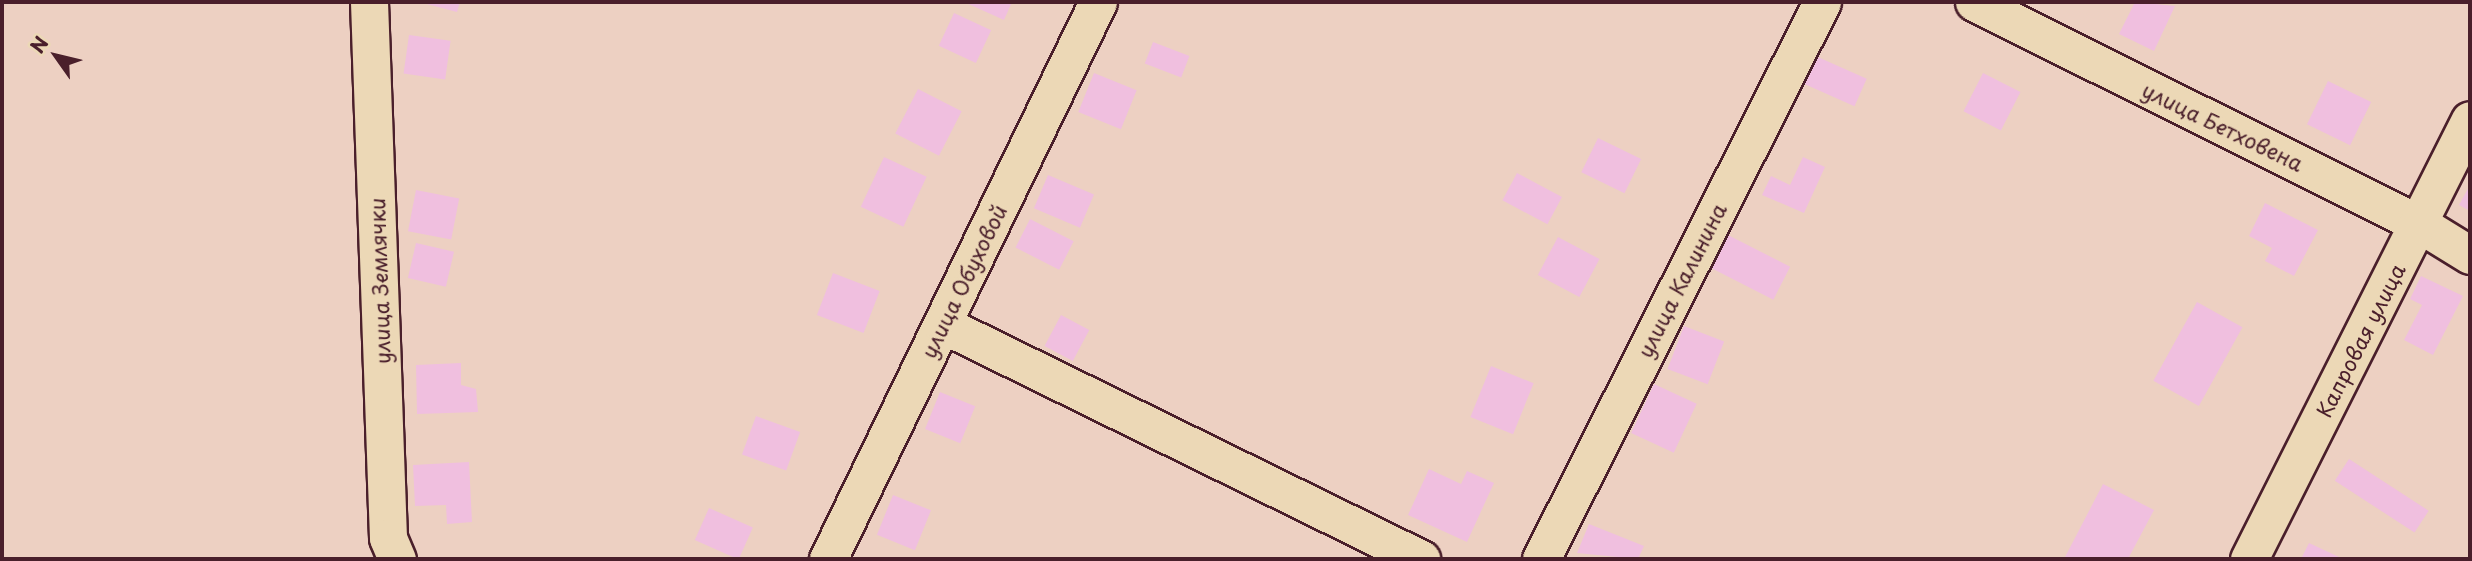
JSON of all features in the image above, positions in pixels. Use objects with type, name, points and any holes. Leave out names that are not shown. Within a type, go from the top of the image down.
[{"type":"street","name":"улица Землячки","points":[[369,2],[388,538],[397,559]]},
{"type":"street","name":"улица Обуховой","points":[[828,559],[1098,2]]},
{"type":"street","name":"улица Калинина","points":[[1541,559],[1822,2]]},
{"type":"street","name":"улица Бетховена","points":[[1974,2],[2418,223],[2470,255]]},
{"type":"street","name":"Капровая улица","points":[[2249,559],[2470,120]]},
{"type":"street","points":[[942,324],[1421,559]]},
{"type":"building","points":[[419,2],[460,2],[457,12]]},
{"type":"building","points":[[964,2],[1012,2],[1004,20]]},
{"type":"building","points":[[2135,2],[2175,6],[2154,51],[2119,34]]},
{"type":"building","points":[[954,13],[991,30],[976,63],[939,46]]},
{"type":"building","points":[[409,35],[451,41],[445,79],[404,74]]},
{"type":"building","points":[[1153,42],[1189,56],[1181,77],[1145,63]]},
{"type":"building","points":[[1811,54],[1867,79],[1855,106],[1799,81]]},
{"type":"building","points":[[1094,73],[1137,90],[1121,129],[1078,112]]},
{"type":"building","points":[[1983,73],[2020,92],[2001,130],[1963,111]]},
{"type":"building","points":[[2328,81],[2371,102],[2350,145],[2307,124]]},
{"type":"building","points":[[918,89],[962,111],[939,156],[895,134]]},
{"type":"building","points":[[1598,138],[1641,159],[1624,193],[1581,172]]},
{"type":"building","points":[[884,157],[927,177],[903,227],[861,207]]},
{"type":"building","points":[[1803,157],[1825,167],[1804,213],[1762,195],[1771,176],[1790,185]]},
{"type":"building","points":[[1517,173],[1562,197],[1547,224],[1502,200]]},
{"type":"building","points":[[1048,175],[1094,195],[1080,228],[1034,208]]},
{"type":"building","points":[[2470,185],[2470,211],[2459,205]]},
{"type":"building","points":[[416,190],[459,198],[451,240],[408,231]]},
{"type":"building","points":[[2265,203],[2318,230],[2294,276],[2265,261],[2272,248],[2249,236]]},
{"type":"building","points":[[1030,219],[1074,241],[1059,270],[1015,248]]},
{"type":"building","points":[[1726,234],[1790,267],[1773,300],[1709,267]]},
{"type":"building","points":[[1558,237],[1599,259],[1579,297],[1538,275]]},
{"type":"building","points":[[416,243],[454,252],[446,287],[408,278]]},
{"type":"building","points":[[833,273],[880,291],[864,333],[817,315]]},
{"type":"building","points":[[2421,276],[2463,296],[2433,355],[2404,340],[2422,305],[2410,299]]},
{"type":"building","points":[[2197,302],[2242,327],[2199,406],[2153,381]]},
{"type":"building","points":[[1061,315],[1089,330],[1073,361],[1045,346]]},
{"type":"building","points":[[1684,326],[1724,341],[1708,384],[1668,369]]},
{"type":"building","points":[[461,363],[461,385],[476,389],[478,412],[417,414],[416,365]]},
{"type":"building","points":[[1491,366],[1534,383],[1513,434],[1470,417]]},
{"type":"building","points":[[1654,384],[1697,404],[1674,453],[1631,433]]},
{"type":"building","points":[[940,392],[975,406],[960,443],[925,429]]},
{"type":"building","points":[[756,416],[800,432],[786,471],[742,455]]},
{"type":"building","points":[[2349,459],[2429,511],[2415,533],[2335,481]]},
{"type":"building","points":[[469,462],[472,522],[447,524],[446,505],[415,506],[413,465]]},
{"type":"building","points":[[1429,469],[1461,484],[1467,471],[1494,483],[1467,542],[1408,515]]},
{"type":"building","points":[[2103,484],[2154,510],[2128,559],[2064,559]]},
{"type":"building","points":[[893,495],[931,510],[915,550],[877,535]]},
{"type":"building","points":[[709,508],[753,528],[739,559],[695,540]]},
{"type":"building","points":[[1589,524],[1644,546],[1638,559],[1577,553]]},
{"type":"building","points":[[2309,543],[2339,557],[2301,559]]}]
